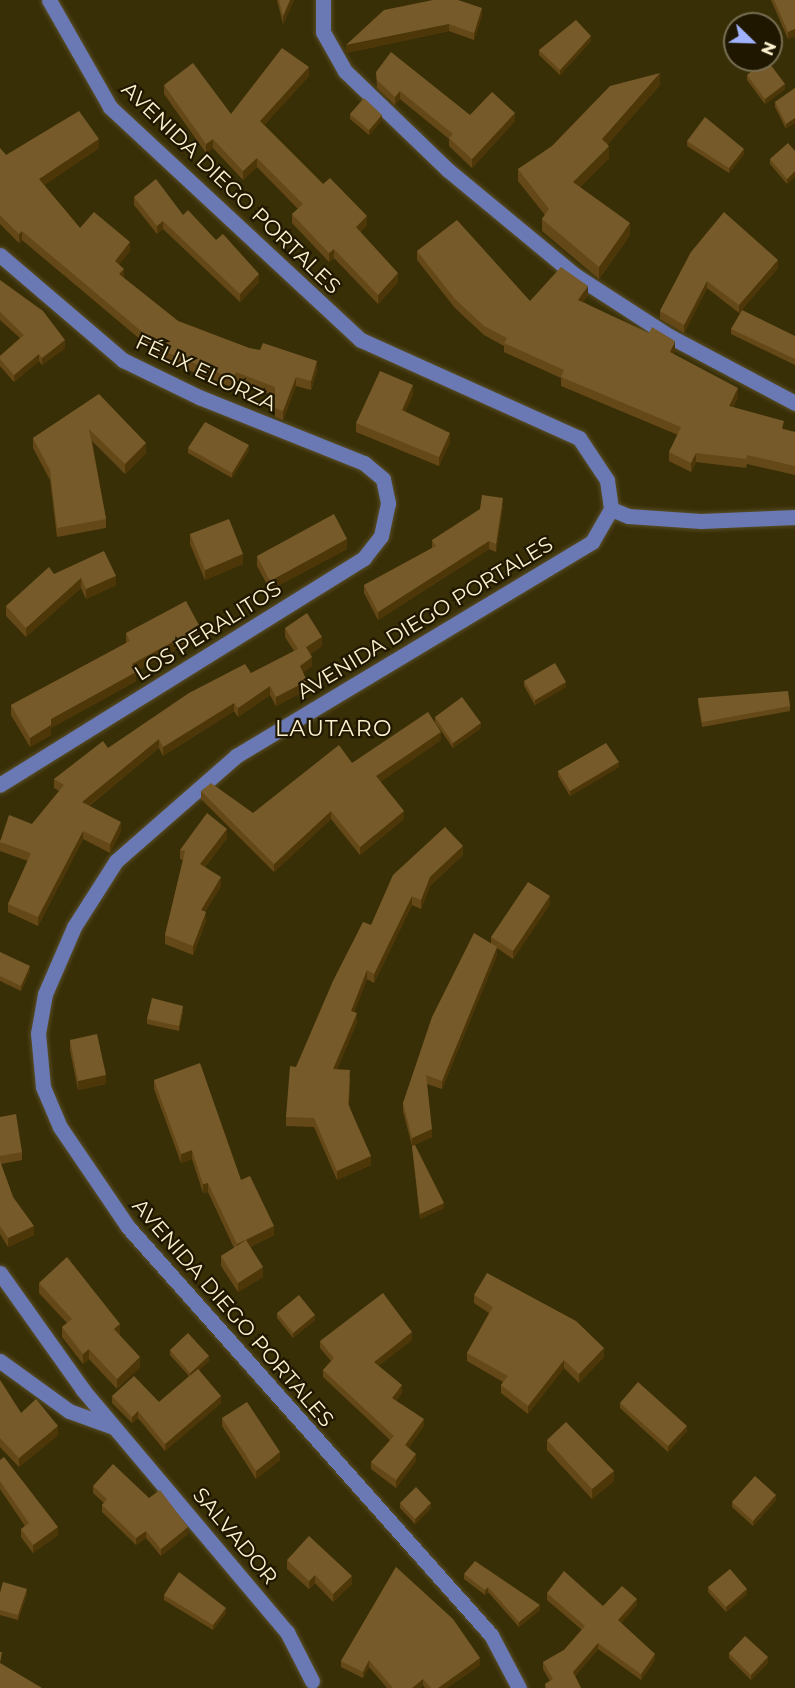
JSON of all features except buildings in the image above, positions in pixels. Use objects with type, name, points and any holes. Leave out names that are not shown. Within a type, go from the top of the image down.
[{"type":"street","name":"AVENIDA DIEGO PORTALES","points":[[49,0],[110,107],[360,340],[579,438],[607,480],[611,509],[592,542],[236,756],[116,861],[74,927],[45,993],[38,1034],[43,1087],[60,1127],[128,1227],[491,1635],[519,1688]]},
{"type":"street","points":[[323,0],[323,32],[345,71],[448,170],[575,275],[669,336],[795,403]]},
{"type":"street","name":"FÉLIX ELORZA","points":[[0,255],[123,360],[199,397],[364,463],[383,479]]},
{"type":"street","name":"LOS PERALITOS","points":[[0,785],[364,558],[381,536],[388,503],[383,479]]},
{"type":"street","points":[[611,509],[641,518],[701,521],[795,517]]},
{"type":"street","name":"SALVADOR","points":[[0,1273],[113,1427],[287,1632],[312,1681]]},
{"type":"street","name":"SALVADOR","points":[[0,1361],[69,1411],[113,1427]]},
{"type":"district","name":"LAUTARO","points":[[334,729]]}]
